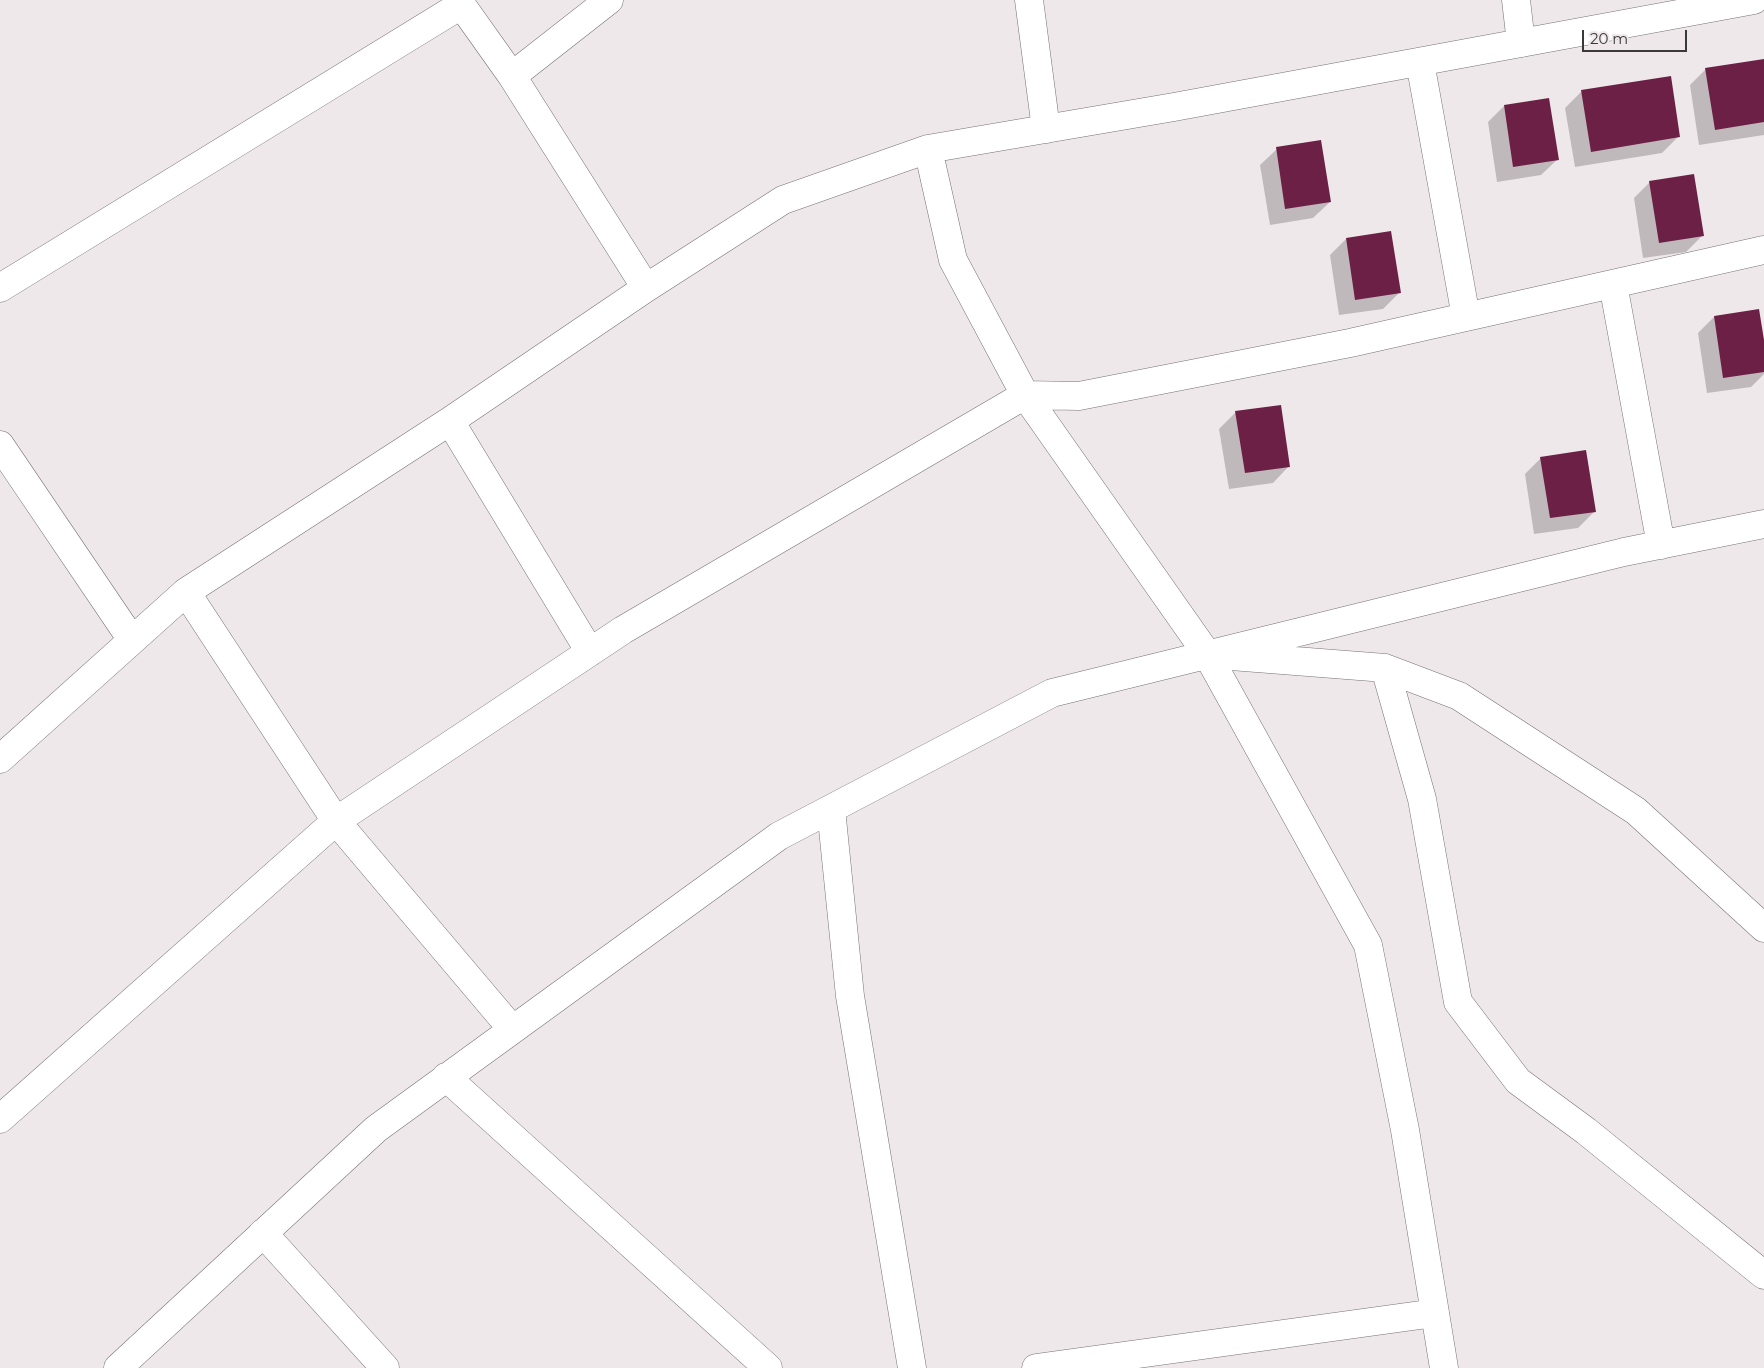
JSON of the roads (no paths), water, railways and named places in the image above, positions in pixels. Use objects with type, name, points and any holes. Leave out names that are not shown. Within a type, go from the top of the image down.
[{"type":"street","points":[[512,76],[609,0]]},
{"type":"street","points":[[1028,0],[1046,129]]},
{"type":"street","points":[[1516,0],[1521,43]]},
{"type":"street","points":[[0,759],[186,592],[450,421],[646,288],[783,200],[928,149],[1420,62],[1754,0]]},
{"type":"street","points":[[0,288],[460,2],[512,76],[646,288]]},
{"type":"street","points":[[1420,62],[1466,317]]},
{"type":"street","points":[[928,149],[953,260],[1025,395],[1207,654],[1368,944],[1404,1130],[1444,1368]]},
{"type":"street","points":[[0,1119],[336,821],[623,630],[1025,395],[1078,396],[1340,345],[1764,250]]},
{"type":"street","points":[[1613,284],[1661,545]]},
{"type":"street","points":[[450,421],[590,652]]},
{"type":"street","points":[[0,445],[132,640]]},
{"type":"street","points":[[118,1368],[376,1128],[779,836],[1052,694],[1624,552],[1764,524]]},
{"type":"street","points":[[186,592],[336,821],[512,1030]]},
{"type":"street","points":[[1207,654],[1385,668],[1459,696],[1636,811],[1764,928]]},
{"type":"street","points":[[1385,668],[1422,799],[1458,1002],[1518,1081],[1586,1131],[1764,1275]]},
{"type":"street","points":[[831,809],[850,996],[912,1368]]},
{"type":"street","points":[[446,1077],[768,1368]]},
{"type":"street","points":[[263,1233],[385,1368]]},
{"type":"street","points":[[1036,1368],[1435,1313]]}]
